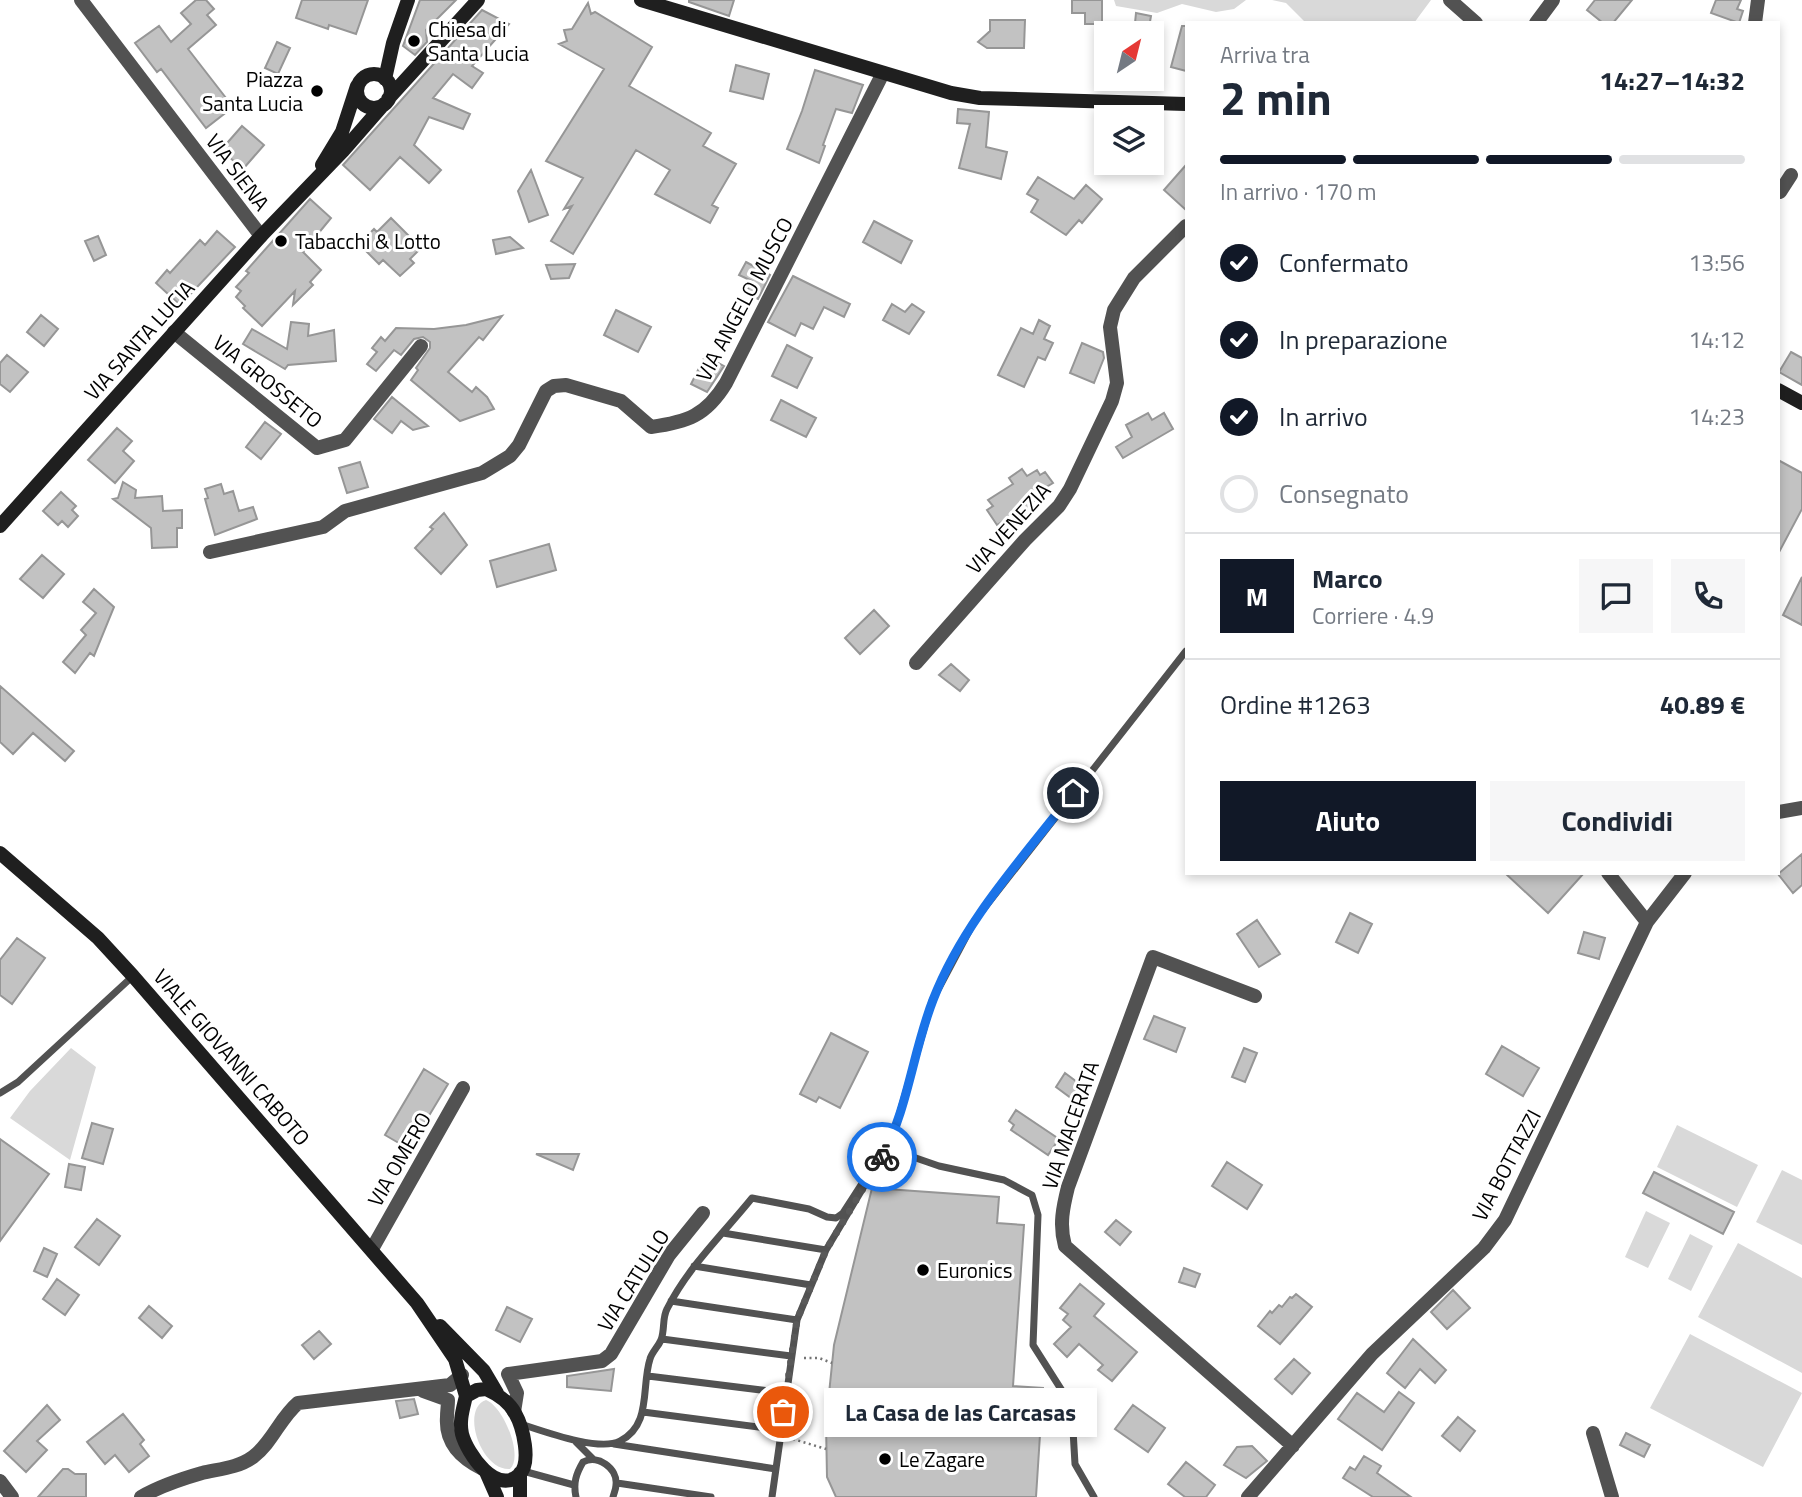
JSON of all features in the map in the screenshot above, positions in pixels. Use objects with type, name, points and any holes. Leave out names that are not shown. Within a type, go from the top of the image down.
[{"type":"main road","points":[[381,78],[408,0]]},
{"type":"main road","points":[[311,184],[478,0]]},
{"type":"main road","points":[[641,0],[951,93],[980,98],[1185,104]]},
{"type":"main road","points":[[311,184],[342,132],[362,78],[381,78],[422,62]]},
{"type":"main road","points":[[357,86],[358,97],[364,105],[375,107],[386,102],[390,91],[381,78]]},
{"type":"main road","name":"VIA SANTA LUCIA","points":[[0,526],[311,184]]},
{"type":"main road","points":[[1780,391],[1802,403]]},
{"type":"main road","name":"VIALE GIOVANNI CABOTO","points":[[0,853],[98,938],[417,1303]]},
{"type":"main road","points":[[417,1303],[455,1359],[462,1375],[466,1396],[461,1419],[462,1433],[497,1497]]},
{"type":"main road","points":[[417,1303],[465,1349],[517,1418],[527,1452],[521,1472],[520,1497]]},
{"type":"main road","points":[[466,1396],[486,1389],[496,1393]]},
{"type":"main road","points":[[484,1470],[508,1480],[521,1472]]},
{"type":"street","name":"VIA SIENA","points":[[80,0],[261,236]]},
{"type":"street","points":[[1450,0],[1474,21]]},
{"type":"street","points":[[1537,21],[1553,0]]},
{"type":"street","points":[[1755,21],[1758,0]]},
{"type":"street","name":"VIA ANGELO MUSCO","points":[[210,552],[323,527],[345,511],[482,473],[510,456],[519,445],[546,391],[554,386],[566,385],[621,401],[651,427],[680,423],[701,413],[718,396],[726,383],[883,73]]},
{"type":"street","points":[[1780,192],[1791,175]]},
{"type":"street","name":"VIA VENEZIA","points":[[916,663],[1025,540],[1059,506],[1070,489],[1112,401],[1117,383],[1110,327],[1114,310],[1134,278],[1185,227]]},
{"type":"street","name":"VIA GROSSETO","points":[[174,332],[317,448],[345,440],[421,346]]},
{"type":"street","points":[[1780,812],[1802,808]]},
{"type":"street","points":[[1610,875],[1647,922]]},
{"type":"street","name":"VIA BOTTAZZI","points":[[1248,1497],[1372,1354],[1484,1248],[1505,1220],[1647,922],[1683,875]]},
{"type":"street","name":"VIA MACERATA","points":[[1255,996],[1153,957],[1068,1187],[1062,1211],[1062,1234],[1065,1246],[1293,1446]]},
{"type":"street","name":"VIA OMERO","points":[[372,1249],[463,1088]]},
{"type":"street","name":"VIA CATULLO","points":[[517,1418],[517,1393],[508,1374],[602,1361],[611,1354],[670,1255],[703,1213]]},
{"type":"street","points":[[141,1497],[171,1483],[235,1466],[253,1457],[286,1413],[298,1403],[450,1385],[462,1375]]},
{"type":"street","points":[[415,1388],[448,1400],[450,1437],[457,1452],[466,1461],[484,1470]]},
{"type":"street","points":[[1592,1433],[1612,1497]]},
{"type":"street","points":[[0,1481],[12,1497]]},
{"type":"lane","points":[[772,1497],[797,1320],[826,1250],[887,1148],[932,1001],[975,920],[1185,652]]},
{"type":"lane","points":[[0,1093],[18,1082],[133,976]]},
{"type":"lane","points":[[613,1444],[633,1432],[643,1412],[650,1359],[662,1339],[665,1312],[671,1301],[694,1266],[752,1198],[809,1209],[836,1218],[843,1213],[869,1170],[887,1148]]},
{"type":"lane","points":[[887,1148],[939,1166],[1004,1180],[1032,1195],[1038,1215],[1033,1345],[1066,1397],[1073,1430],[1075,1464],[1094,1497]]},
{"type":"lane","points":[[723,1233],[826,1250]]},
{"type":"lane","points":[[694,1266],[811,1285]]},
{"type":"lane","points":[[671,1301],[797,1320]]},
{"type":"lane","points":[[662,1339],[791,1356]]},
{"type":"lane","points":[[648,1376],[785,1393]]},
{"type":"lane","points":[[643,1412],[780,1433]]},
{"type":"lane","points":[[517,1418],[576,1441],[613,1444],[776,1469]]},
{"type":"lane","points":[[576,1441],[593,1458],[605,1463],[614,1474],[617,1483],[613,1497]]},
{"type":"lane","points":[[576,1497],[574,1485],[583,1462],[593,1458]]},
{"type":"lane","points":[[521,1472],[574,1485]]},
{"type":"lane","points":[[617,1483],[711,1497]]},
{"type":"path","points":[[791,1356],[832,1363]]},
{"type":"path","points":[[780,1433],[826,1449]]},
{"type":"shaded area","points":[[1114,0],[1246,0],[1234,9],[1216,12],[1182,4],[1157,13],[1116,6]]},
{"type":"shaded area","points":[[1272,0],[1431,0],[1415,21],[1304,21],[1286,3]]},
{"type":"shaded area","points":[[71,1048],[96,1067],[70,1160],[10,1118],[30,1091]]},
{"type":"shaded area","points":[[1677,1125],[1758,1165],[1737,1207],[1657,1167]]},
{"type":"shaded area","points":[[1782,1170],[1802,1180],[1802,1245],[1756,1222]]},
{"type":"shaded area","points":[[1646,1211],[1670,1223],[1648,1268],[1625,1257]]},
{"type":"shaded area","points":[[1690,1234],[1713,1246],[1691,1291],[1668,1279]]},
{"type":"shaded area","points":[[1738,1243],[1802,1278],[1802,1373],[1698,1317]]},
{"type":"shaded area","points":[[1690,1334],[1802,1393],[1763,1467],[1650,1408]]},
{"type":"shaded area","points":[[486,1400],[499,1411],[510,1432],[515,1454],[510,1469],[500,1467],[490,1460],[477,1439],[475,1415],[478,1406]]},
{"type":"building","points":[[196,0],[206,0],[214,9],[207,15],[216,25],[188,49],[233,107],[206,128],[161,69],[157,72],[135,43],[159,26],[171,42],[191,24],[181,13]]},
{"type":"building","points":[[302,0],[368,0],[356,34],[329,25],[328,29],[296,18]]},
{"type":"building","points":[[420,0],[456,0],[426,30],[427,42],[415,55],[403,46]]},
{"type":"building","points":[[689,0],[734,0],[729,16]]},
{"type":"building","points":[[1072,0],[1102,0],[1102,21],[1085,24],[1085,13],[1072,13]]},
{"type":"building","points":[[1595,0],[1632,0],[1615,21],[1601,21],[1587,10]]},
{"type":"building","points":[[1716,0],[1741,0],[1737,9],[1743,11],[1740,21],[1711,13]]},
{"type":"building","points":[[588,3],[591,14],[595,12],[652,47],[629,86],[711,133],[703,146],[736,164],[712,205],[718,208],[710,223],[655,194],[670,170],[636,150],[573,254],[551,241],[572,206],[564,209],[583,178],[546,161],[604,69],[559,44],[567,41],[564,30],[572,29]]},
{"type":"building","points":[[482,10],[509,24],[472,66],[483,73],[472,88],[453,74],[433,98],[470,114],[463,129],[429,117],[414,145],[441,170],[429,183],[400,157],[370,190],[343,165]]},
{"type":"building","points":[[1136,13],[1151,16],[1150,21],[1135,21]]},
{"type":"building","points":[[990,20],[1025,20],[1024,48],[987,48],[978,42],[990,31]]},
{"type":"building","points":[[1182,26],[1185,26],[1185,71],[1171,67]]},
{"type":"building","points":[[277,42],[290,48],[278,74],[265,68]]},
{"type":"building","points":[[736,65],[769,74],[763,99],[730,91]]},
{"type":"building","points":[[815,70],[863,85],[852,113],[836,109],[819,163],[787,149]]},
{"type":"building","points":[[958,109],[989,112],[986,147],[1007,152],[1001,179],[959,168],[970,124],[957,123]]},
{"type":"building","points":[[242,126],[264,145],[243,169],[221,150]]},
{"type":"building","points":[[1185,166],[1185,209],[1164,190]]},
{"type":"building","points":[[531,170],[548,215],[529,222],[518,191]]},
{"type":"building","points":[[1038,177],[1074,199],[1086,185],[1102,199],[1082,223],[1079,220],[1066,235],[1031,212],[1038,200],[1027,194]]},
{"type":"building","points":[[310,199],[331,218],[303,252],[321,270],[310,282],[313,285],[293,305],[295,291],[262,326],[243,308],[245,306],[236,297],[241,291],[236,287],[249,273],[246,271]]},
{"type":"building","points":[[391,218],[421,248],[410,259],[414,263],[400,276],[383,260],[379,264],[359,244],[374,229],[377,232]]},
{"type":"building","points":[[874,221],[912,241],[901,263],[863,242]]},
{"type":"building","points":[[217,231],[235,247],[180,305],[156,283],[167,270],[170,273],[200,240],[205,245]]},
{"type":"building","points":[[98,236],[106,255],[94,261],[85,241]]},
{"type":"building","points":[[510,237],[523,248],[496,254],[493,240]]},
{"type":"building","points":[[746,262],[770,275],[758,299],[746,293],[752,281],[739,275]]},
{"type":"building","points":[[575,264],[569,278],[551,279],[546,265]]},
{"type":"building","points":[[793,276],[850,304],[844,317],[824,307],[813,329],[801,323],[795,336],[768,322]]},
{"type":"building","points":[[892,304],[905,312],[912,304],[924,312],[909,334],[883,320]]},
{"type":"building","points":[[616,310],[651,327],[638,352],[604,335]]},
{"type":"building","points":[[41,315],[58,329],[44,346],[27,332]]},
{"type":"building","points":[[502,316],[483,340],[479,337],[448,372],[472,392],[476,387],[487,397],[494,409],[460,421],[411,380],[430,348],[430,342],[423,337],[414,339],[401,355],[394,350],[376,371],[367,364],[377,352],[372,348],[381,337],[385,341],[396,328],[434,329]]},
{"type":"building","points":[[1039,320],[1050,326],[1044,339],[1053,343],[1045,360],[1038,357],[1024,387],[998,375],[1021,328],[1033,334]]},
{"type":"building","points":[[291,322],[309,324],[308,336],[334,330],[336,361],[288,365],[285,369],[243,344],[252,329],[287,349]]},
{"type":"building","points":[[1082,343],[1103,352],[1104,358],[1094,383],[1070,373]]},
{"type":"building","points":[[787,345],[812,358],[797,388],[772,376]]},
{"type":"building","points":[[1791,352],[1802,358],[1802,385],[1780,373]]},
{"type":"building","points":[[7,355],[28,372],[10,392],[0,384],[0,363]]},
{"type":"building","points":[[705,356],[724,366],[707,392],[691,384]]},
{"type":"building","points":[[392,397],[428,426],[413,430],[401,421],[392,433],[374,419]]},
{"type":"building","points":[[781,400],[816,418],[806,437],[771,420]]},
{"type":"building","points":[[1148,413],[1152,420],[1164,413],[1173,429],[1123,458],[1116,447],[1132,437],[1126,425]]},
{"type":"building","points":[[265,422],[281,434],[261,459],[246,447]]},
{"type":"building","points":[[117,428],[132,441],[123,451],[134,461],[115,483],[88,460]]},
{"type":"building","points":[[1780,461],[1802,473],[1802,509],[1780,550]]},
{"type":"building","points":[[360,462],[368,487],[347,493],[339,468]]},
{"type":"building","points":[[1022,469],[1027,476],[1037,470],[1040,475],[1045,472],[1053,483],[1043,489],[1046,493],[1031,503],[1034,508],[1021,517],[1018,512],[997,525],[987,510],[993,506],[988,500],[1013,484],[1009,478]]},
{"type":"building","points":[[123,482],[136,490],[135,498],[162,496],[163,511],[182,510],[182,528],[177,528],[177,547],[152,548],[151,528],[113,499],[118,498]]},
{"type":"building","points":[[221,484],[224,494],[233,491],[239,511],[253,507],[257,519],[215,535],[205,499],[208,498],[205,489]]},
{"type":"building","points":[[61,492],[76,506],[72,510],[78,516],[68,527],[62,521],[58,525],[43,511]]},
{"type":"building","points":[[444,513],[467,545],[441,574],[415,548]]},
{"type":"building","points":[[549,544],[556,570],[497,587],[490,561]]},
{"type":"building","points":[[42,555],[64,574],[43,598],[20,579]]},
{"type":"building","points":[[1802,577],[1802,625],[1783,615]]},
{"type":"building","points":[[94,589],[114,607],[94,656],[90,653],[75,673],[63,662],[86,635],[81,630],[96,613],[83,602]]},
{"type":"building","points":[[874,610],[889,626],[860,654],[845,638]]},
{"type":"building","points":[[951,664],[969,680],[960,691],[939,675]]},
{"type":"building","points":[[0,686],[74,751],[65,761],[33,733],[13,754],[0,742]]},
{"type":"building","points":[[1802,854],[1802,885],[1793,893],[1779,875]]},
{"type":"building","points":[[1507,875],[1582,875],[1548,913]]},
{"type":"building","points":[[1350,913],[1372,924],[1358,953],[1336,942]]},
{"type":"building","points":[[1257,920],[1280,954],[1259,967],[1237,934]]},
{"type":"building","points":[[1584,932],[1605,938],[1599,959],[1578,953]]},
{"type":"building","points":[[17,938],[45,958],[12,1004],[0,995],[0,960]]},
{"type":"building","points":[[1154,1016],[1185,1028],[1176,1052],[1144,1039]]},
{"type":"building","points":[[831,1033],[868,1052],[840,1108],[819,1097],[816,1102],[800,1094]]},
{"type":"building","points":[[1502,1046],[1539,1068],[1523,1096],[1486,1074]]},
{"type":"building","points":[[1244,1048],[1257,1053],[1245,1082],[1232,1077]]},
{"type":"building","points":[[424,1069],[448,1084],[409,1149],[385,1135]]},
{"type":"building","points":[[1065,1073],[1085,1088],[1075,1101],[1056,1087]]},
{"type":"building","points":[[1016,1110],[1059,1139],[1048,1155],[1011,1130],[1014,1125],[1009,1121]]},
{"type":"building","points":[[92,1123],[113,1129],[103,1164],[82,1158]]},
{"type":"building","points":[[0,1139],[49,1174],[0,1241]]},
{"type":"building","points":[[536,1154],[579,1154],[573,1170]]},
{"type":"building","points":[[1227,1162],[1262,1185],[1247,1209],[1212,1186]]},
{"type":"building","points":[[69,1164],[85,1167],[81,1190],[65,1187]]},
{"type":"building","points":[[1654,1172],[1734,1212],[1723,1234],[1643,1193]]},
{"type":"building","points":[[872,1188],[999,1197],[997,1223],[1024,1225],[1013,1386],[1043,1388],[1036,1497],[836,1497],[827,1477],[826,1423],[834,1345]]},
{"type":"building","points":[[97,1219],[120,1236],[99,1265],[75,1247]]},
{"type":"building","points":[[1116,1220],[1131,1232],[1120,1245],[1105,1232]]},
{"type":"building","points":[[44,1248],[57,1254],[47,1277],[34,1271]]},
{"type":"building","points":[[1184,1268],[1200,1274],[1195,1287],[1179,1282]]},
{"type":"building","points":[[57,1279],[79,1295],[65,1315],[43,1299]]},
{"type":"building","points":[[1080,1284],[1104,1304],[1094,1316],[1137,1352],[1112,1381],[1098,1370],[1103,1365],[1079,1344],[1067,1357],[1054,1344],[1071,1327],[1063,1320],[1068,1314],[1060,1308]]},
{"type":"building","points":[[1453,1290],[1470,1308],[1447,1329],[1431,1312]]},
{"type":"building","points":[[1296,1294],[1312,1307],[1280,1344],[1258,1326],[1270,1311],[1272,1313],[1279,1305],[1282,1307]]},
{"type":"building","points":[[149,1306],[172,1326],[162,1338],[139,1318]]},
{"type":"building","points":[[507,1307],[532,1319],[520,1342],[496,1330]]},
{"type":"building","points":[[319,1331],[331,1344],[314,1359],[302,1345]]},
{"type":"building","points":[[1413,1339],[1446,1370],[1435,1383],[1420,1369],[1405,1388],[1387,1373]]},
{"type":"building","points":[[1294,1359],[1310,1373],[1292,1394],[1275,1379]]},
{"type":"building","points":[[614,1369],[611,1391],[567,1387],[567,1376]]},
{"type":"building","points":[[1399,1392],[1414,1403],[1382,1450],[1338,1419],[1357,1393],[1384,1412]]},
{"type":"building","points":[[414,1399],[418,1414],[400,1418],[396,1401]]},
{"type":"building","points":[[47,1405],[60,1420],[37,1441],[47,1450],[26,1472],[4,1451]]},
{"type":"building","points":[[1133,1405],[1165,1428],[1148,1452],[1115,1429]]},
{"type":"building","points":[[123,1414],[144,1440],[140,1444],[149,1456],[129,1472],[115,1455],[105,1464],[87,1442]]},
{"type":"building","points":[[1458,1417],[1475,1431],[1460,1451],[1442,1436]]},
{"type":"building","points":[[1626,1433],[1650,1445],[1644,1457],[1620,1445]]},
{"type":"building","points":[[1252,1446],[1267,1461],[1246,1478],[1224,1465],[1237,1447]]},
{"type":"building","points":[[1364,1456],[1381,1466],[1377,1473],[1411,1497],[1373,1497],[1343,1478],[1350,1467],[1355,1470]]},
{"type":"building","points":[[1186,1462],[1215,1485],[1206,1497],[1185,1497],[1168,1484]]},
{"type":"building","points":[[63,1469],[75,1474],[86,1474],[86,1497],[38,1497]]},
{"type":"way so far","points":[[783,1412],[797,1320],[826,1250],[882,1157]]},
{"type":"place","name":"Chiesa di Santa Lucia","points":[[414,41]]},
{"type":"place","name":"Piazza Santa Lucia","points":[[317,91]]},
{"type":"place","name":"Tabacchi & Lotto","points":[[281,241]]},
{"type":"place","name":"Euronics","points":[[923,1270]]},
{"type":"place","name":"La Casa de las Carcasas","points":[[783,1412]]},
{"type":"place","name":"Le Zagare","points":[[885,1459]]},
{"type":"route","points":[[882,1157],[898,1119],[932,1001],[947,969],[975,920],[1073,793]]}]
